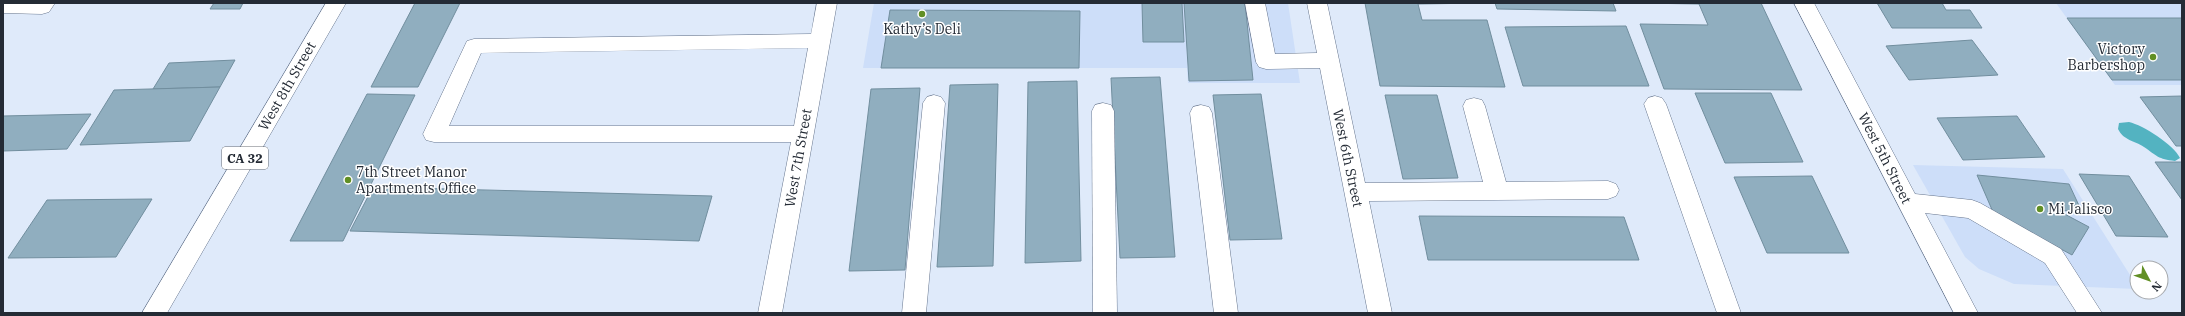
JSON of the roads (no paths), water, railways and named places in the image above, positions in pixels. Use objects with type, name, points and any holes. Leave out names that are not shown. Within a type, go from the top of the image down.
[{"type":"street","points":[[3,6],[42,7],[45,3]]},
{"type":"street","name":"West 8th Street","points":[[154,313],[336,3]]},
{"type":"street","name":"West 7th Street","points":[[770,313],[827,3]]},
{"type":"street","points":[[1255,3],[1266,62],[1328,60]]},
{"type":"street","name":"West 6th Street","points":[[1317,3],[1380,313]]},
{"type":"street","name":"West 5th Street","points":[[1804,3],[1966,313]]},
{"type":"street","points":[[803,134],[434,134],[474,46],[820,41]]},
{"type":"street","points":[[914,313],[934,103]]},
{"type":"street","points":[[1655,104],[1729,313]]},
{"type":"street","points":[[1474,106],[1497,191]]},
{"type":"street","points":[[1103,111],[1105,313]]},
{"type":"street","points":[[1201,114],[1226,313]]},
{"type":"street","points":[[1355,192],[1608,190]]},
{"type":"street","points":[[1908,202],[1972,209],[2053,256],[2090,313]]},
{"type":"water","points":[[2129,122],[2158,136],[2177,153],[2180,158],[2175,161],[2161,158],[2123,136],[2118,129],[2119,123]]},
{"type":"place","name":"Kathy’s Deli","points":[[922,14]]},
{"type":"place","name":"Victory Barbershop","points":[[2153,57]]},
{"type":"place","name":"7th Street Manor Apartments Office","points":[[348,180]]},
{"type":"place","name":"Mi Jalisco","points":[[2040,209]]}]
